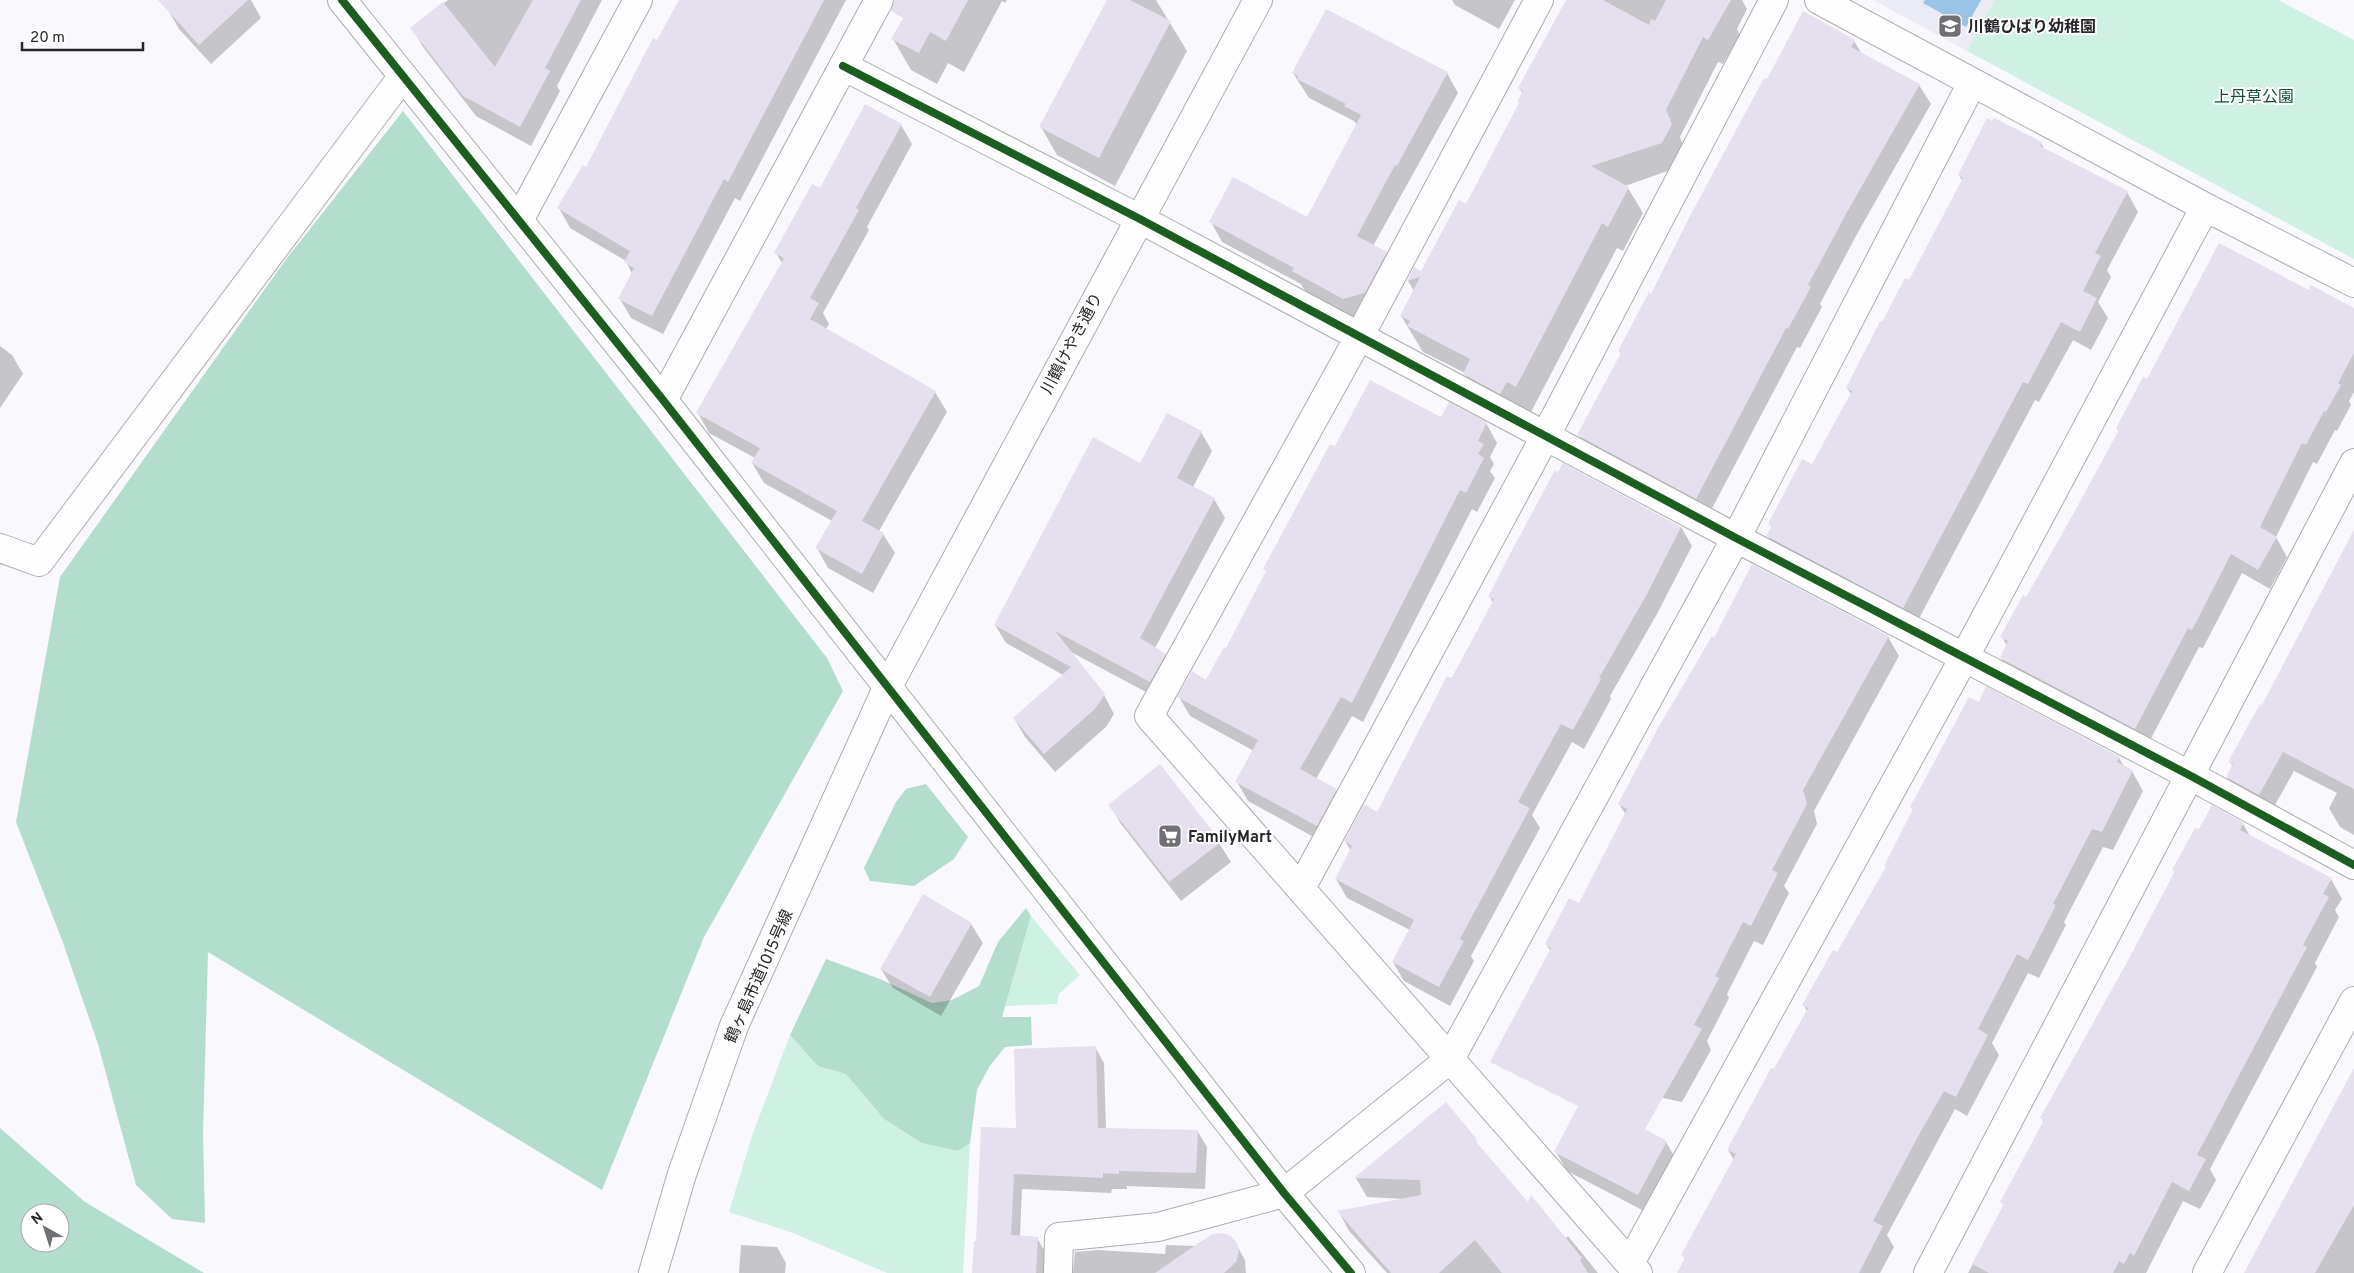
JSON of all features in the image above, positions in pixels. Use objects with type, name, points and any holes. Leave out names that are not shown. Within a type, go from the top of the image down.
[{"type":"street","points":[[342,0],[663,400],[1284,1193],[1351,1273]]},
{"type":"street","points":[[519,220],[638,0]]},
{"type":"street","points":[[663,400],[878,0]]},
{"type":"street","name":"川鶴けやき通り","points":[[887,688],[1138,218],[1258,0]]},
{"type":"street","points":[[1539,0],[1359,337],[1149,716],[1634,1268],[1964,658],[2205,207]]},
{"type":"street","points":[[1301,888],[1546,435],[1774,0]]},
{"type":"street","points":[[1819,0],[1972,84],[2354,283]]},
{"type":"street","points":[[843,66],[1138,218],[1736,538],[2191,776],[2354,865]]},
{"type":"street","points":[[0,548],[40,562],[402,76]]},
{"type":"street","points":[[1058,1273],[1060,1237],[1158,1227],[1284,1193],[1450,1059],[1736,538],[1972,84]]},
{"type":"street","points":[[1928,1273],[2354,463]]},
{"type":"street","name":"鶴ヶ島市道1015号線","points":[[653,1273],[682,1174],[734,1026],[887,688]]},
{"type":"street","points":[[2207,1273],[2354,1001]]},
{"type":"shaded area","name":"川鶴ひばり幼稚園","points":[[1873,0],[1994,0],[1967,51]]},
{"type":"green space","name":"上丹草公園","points":[[1994,0],[2278,0],[2354,40],[2354,259],[1967,51]]},
{"type":"green space","points":[[403,111],[827,658],[843,691],[704,937],[602,1190],[208,952],[203,1133],[205,1223],[172,1219],[136,1185],[98,1044],[62,940],[16,822],[60,577],[287,258]]},
{"type":"green space","points":[[926,784],[968,837],[954,859],[914,886],[870,881],[864,868],[896,802],[906,789]]},
{"type":"green space","points":[[1026,908],[1031,916],[1002,1017],[1031,1017],[1032,1045],[1005,1047],[989,1067],[977,1090],[970,1143],[958,1151],[922,1143],[884,1119],[846,1074],[818,1066],[790,1035],[826,959],[880,979],[932,1003],[952,1000],[979,986],[998,942]]},
{"type":"green space","points":[[1031,916],[1080,975],[1059,994],[1057,1004],[1005,1006]]},
{"type":"green space","points":[[790,1035],[818,1066],[846,1074],[884,1119],[922,1143],[958,1151],[970,1143],[963,1273],[887,1273],[793,1233],[729,1212],[752,1136]]},
{"type":"green space","points":[[0,1128],[85,1202],[204,1273],[0,1273]]},
{"type":"water","points":[[1925,0],[1981,0],[1966,27],[1923,3]]},
{"type":"building","points":[[158,0],[248,0],[199,45]]},
{"type":"building","points":[[533,0],[581,0],[545,68],[550,71],[520,127],[463,96],[410,28],[443,2],[495,67]]},
{"type":"building","points":[[679,0],[824,0],[728,182],[724,179],[652,316],[618,299],[634,268],[624,262],[630,251],[557,208],[583,165],[586,167],[653,38],[657,40]]},
{"type":"building","points":[[895,0],[968,0],[946,41],[930,32],[919,53],[891,39],[903,18],[891,11]]},
{"type":"building","points":[[1107,0],[1130,0],[1171,21],[1099,158],[1039,127]]},
{"type":"building","points":[[1566,0],[1603,0],[1649,25],[1651,19],[1655,21],[1666,0],[1731,0],[1708,40],[1703,37],[1666,110],[1672,124],[1662,143],[1591,166],[1629,187],[1608,227],[1602,223],[1516,387],[1507,382],[1500,394],[1463,374],[1470,359],[1407,326],[1410,321],[1400,316],[1420,277],[1407,281],[1414,267],[1421,271],[1459,200],[1466,204],[1519,103],[1517,102],[1523,91],[1518,88]]},
{"type":"building","points":[[1326,9],[1448,72],[1357,236],[1387,252],[1365,293],[1343,299],[1292,271],[1294,268],[1209,222],[1233,177],[1307,217],[1361,115],[1344,106],[1346,104],[1297,79],[1298,76],[1292,73]]},
{"type":"building","points":[[1803,11],[1855,40],[1851,47],[1920,84],[1846,214],[1808,285],[1811,287],[1788,329],[1786,328],[1696,499],[1577,435],[1621,353],[1618,351],[1649,292],[1651,294],[1689,218],[1764,78],[1767,79]]},
{"type":"building","points":[[865,104],[902,124],[856,208],[859,210],[810,298],[819,303],[810,319],[936,391],[862,521],[884,533],[862,574],[815,548],[837,511],[751,463],[760,448],[696,413],[784,258],[774,253],[812,184],[820,188]]},
{"type":"building","points":[[1987,118],[1992,121],[1994,118],[2042,142],[2040,146],[2128,191],[2095,253],[2101,256],[2083,291],[2097,298],[2080,332],[2061,322],[2028,384],[2023,382],[1903,608],[1766,536],[1772,526],[1768,524],[1802,459],[1812,464],[1852,391],[1846,388],[1880,321],[1882,322],[1905,278],[1909,280],[1963,178],[1958,175]]},
{"type":"building","points":[[2219,243],[2309,290],[2311,285],[2354,308],[2354,353],[2338,383],[2341,385],[2326,412],[2324,411],[2306,445],[2302,443],[2260,527],[2277,537],[2258,570],[2231,554],[2192,630],[2188,628],[2135,729],[2000,658],[2008,641],[2000,637],[2023,595],[2026,597],[2071,518],[2119,430],[2116,428],[2143,377],[2147,379]]},
{"type":"building","points":[[1370,380],[1441,417],[1449,402],[1487,422],[1478,441],[1484,444],[1478,454],[1484,458],[1466,493],[1460,490],[1352,703],[1341,697],[1300,769],[1337,789],[1317,826],[1235,782],[1258,740],[1177,697],[1192,671],[1206,680],[1224,647],[1226,648],[1266,571],[1263,569],[1330,444],[1335,446]]},
{"type":"building","points":[[1167,413],[1202,431],[1177,478],[1215,498],[1140,638],[1166,654],[1150,682],[1055,631],[1105,694],[1095,709],[1044,754],[1013,718],[1071,667],[994,625],[1093,437],[1140,463]]},
{"type":"building","points":[[1563,463],[1681,527],[1573,730],[1561,724],[1518,802],[1530,808],[1460,939],[1464,941],[1439,987],[1392,962],[1414,920],[1335,879],[1352,846],[1344,841],[1364,804],[1377,812],[1447,676],[1452,678],[1494,599],[1488,597],[1510,554],[1555,470],[1558,472]]},
{"type":"building","points":[[2354,530],[2354,789],[2283,752],[2259,795],[2226,777],[2233,764],[2228,762],[2260,704],[2262,705]]},
{"type":"building","points":[[1752,564],[1889,636],[1803,790],[1807,804],[1772,870],[1778,873],[1751,926],[1743,922],[1715,976],[1719,978],[1694,1025],[1702,1029],[1645,1129],[1667,1141],[1638,1195],[1554,1152],[1578,1106],[1490,1062],[1551,948],[1545,944],[1569,898],[1579,903],[1627,809],[1618,804],[1658,728],[1712,636],[1714,638]]},
{"type":"building","points":[[1986,686],[2120,757],[2117,762],[2133,770],[2102,832],[2092,829],[2053,904],[2056,905],[2028,960],[2017,954],[1978,1029],[1988,1035],[1956,1097],[1944,1091],[1873,1221],[1883,1226],[1859,1273],[1677,1273],[1685,1258],[1681,1255],[1736,1154],[1727,1150],[1771,1068],[1774,1069],[1808,1008],[1802,1005],[1833,950],[1837,952],[1886,867],[1884,866],[1913,809],[1910,807],[1969,697],[1979,702]]},
{"type":"building","points":[[1160,764],[1221,842],[1169,882],[1108,805]]},
{"type":"building","points":[[2212,805],[2244,823],[2240,830],[2332,878],[2323,894],[2329,897],[2303,945],[2307,947],[2197,1155],[2206,1159],[2189,1191],[2172,1182],[2134,1256],[2130,1253],[2124,1264],[2119,1261],[2113,1273],[1989,1273],[1972,1264],[2004,1204],[2000,1202],[2044,1120],[2040,1118],[2125,966],[2175,871],[2172,870],[2195,828],[2199,829]]},
{"type":"building","points":[[923,894],[972,923],[930,997],[880,969]]},
{"type":"building","points":[[1096,1046],[1098,1128],[1198,1130],[1196,1173],[1119,1171],[1119,1174],[1103,1173],[1103,1178],[1014,1174],[1011,1235],[1038,1237],[1036,1273],[972,1273],[974,1241],[976,1241],[981,1127],[1016,1128],[1014,1049]]},
{"type":"building","points":[[2354,1068],[2354,1205],[2315,1273],[2244,1273]]},
{"type":"building","points":[[1446,1102],[1476,1138],[1477,1143],[1528,1202],[1531,1195],[1582,1258],[1580,1260],[1588,1273],[1502,1273],[1475,1240],[1439,1273],[1391,1273],[1337,1211],[1421,1195],[1420,1180],[1354,1178]]},
{"type":"building","points":[[1222,1233],[1231,1236],[1237,1243],[1239,1252],[1236,1262],[1224,1273],[1155,1273],[1212,1234]]},
{"type":"cycle path","points":[[342,0],[663,400],[1284,1193],[1351,1273]]},
{"type":"cycle path","points":[[843,66],[1138,218],[1736,538],[2191,776],[2354,865]]},
{"type":"place","name":"川鶴ひばり幼稚園","points":[[1950,26]]},
{"type":"place","name":"FamilyMart","points":[[1170,836]]}]
